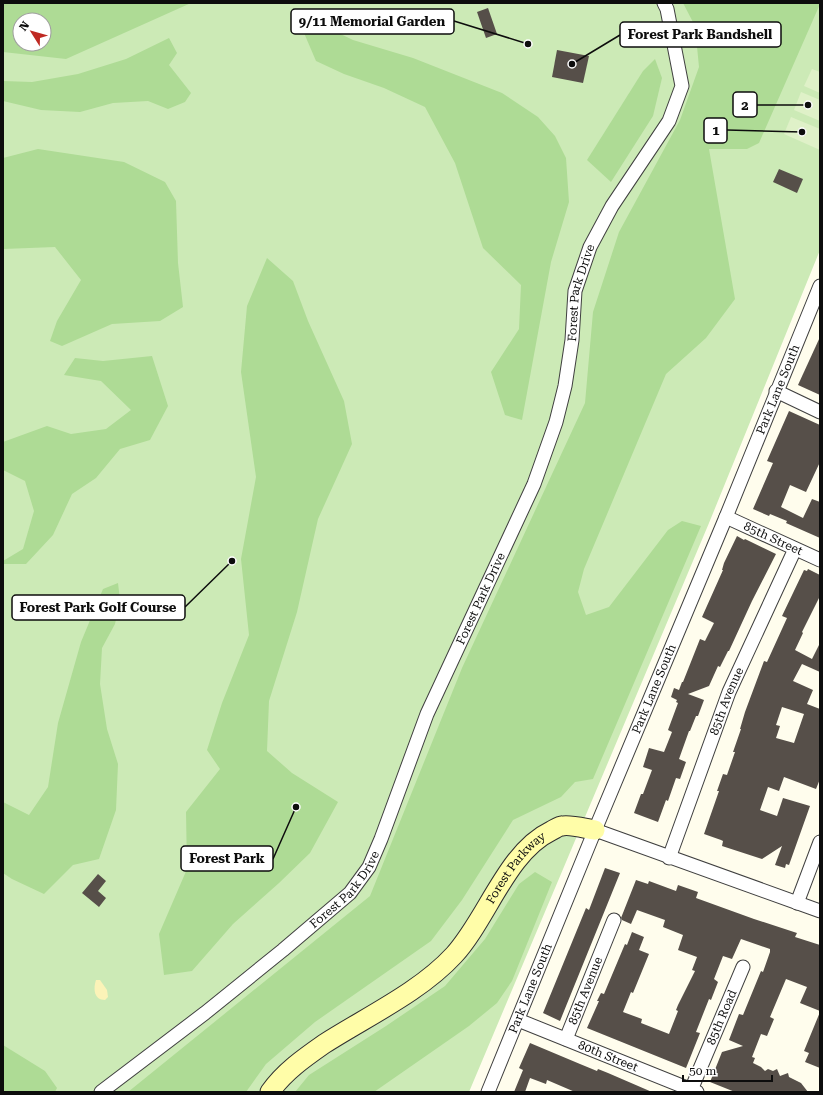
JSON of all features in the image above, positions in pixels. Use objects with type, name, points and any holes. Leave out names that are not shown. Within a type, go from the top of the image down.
[{"type":"street","name":"Forest Park Drive","points":[[101,1092],[283,950],[350,893],[369,867],[381,839],[427,714],[534,484],[556,422],[572,340],[575,292],[590,247],[612,206],[669,121],[682,86],[667,9],[664,3]]},
{"type":"street","name":"Park Lane South","points":[[488,1092],[820,286]]},
{"type":"street","points":[[776,391],[820,412]]},
{"type":"street","name":"85th Street","points":[[726,517],[820,560]]},
{"type":"street","name":"85th Avenue","points":[[669,858],[729,692],[795,549]]},
{"type":"street","name":"Forest Parkway","points":[[270,1092],[284,1076],[304,1058],[398,999],[444,964],[454,954],[474,927],[524,851],[543,835],[563,825],[595,830],[669,858],[820,911]]},
{"type":"street","points":[[797,903],[820,842]]},
{"type":"street","name":"85th Avenue","points":[[566,1039],[614,920]]},
{"type":"street","name":"85th Road","points":[[694,1091],[743,967]]},
{"type":"street","name":"80th Street","points":[[518,1020],[694,1091]]},
{"type":"green space","points":[[3,3],[820,3],[820,250],[709,523],[469,1092],[3,1092]]},
{"type":"green space","points":[[3,3],[191,3],[66,59],[3,52]]},
{"type":"green space","points":[[683,3],[820,4],[759,143],[747,149],[709,149],[735,299],[706,338],[666,374],[584,569],[578,592],[586,615],[609,607],[668,530],[682,521],[701,526],[593,779],[575,782],[561,797],[513,820],[462,900],[431,941],[315,1022],[266,1064],[246,1092],[128,1092],[370,896],[462,668],[585,403],[593,312],[619,232],[680,120],[699,67],[695,26]]},
{"type":"green space","points":[[295,12],[353,40],[413,58],[502,93],[538,117],[555,136],[566,158],[569,202],[551,262],[522,420],[505,415],[491,372],[519,329],[521,285],[483,248],[455,163],[425,107],[384,88],[344,74],[316,61]]},
{"type":"green space","points":[[169,38],[177,53],[169,65],[191,93],[185,102],[168,109],[148,101],[113,103],[80,112],[41,110],[3,101],[3,81],[32,82],[78,74],[126,59]]},
{"type":"green space","points":[[655,59],[662,78],[653,116],[611,182],[587,160],[643,71]]},
{"type":"green space","points":[[812,69],[820,72],[820,93],[804,86]]},
{"type":"green space","points":[[801,92],[820,100],[820,121],[794,110]]},
{"type":"green space","points":[[791,117],[820,129],[820,150],[784,134]]},
{"type":"green space","points":[[38,149],[124,162],[165,182],[176,201],[178,263],[183,307],[160,321],[112,324],[62,346],[50,341],[57,321],[81,280],[55,247],[3,249],[3,158]]},
{"type":"green space","points":[[267,258],[293,281],[308,321],[344,401],[352,444],[318,519],[297,612],[269,701],[267,751],[292,773],[338,802],[310,853],[233,924],[192,971],[164,975],[159,934],[187,869],[186,812],[220,769],[207,750],[222,703],[249,635],[241,559],[256,477],[241,372],[247,306]]},
{"type":"green space","points":[[152,356],[168,406],[150,440],[120,449],[96,478],[72,494],[53,535],[26,564],[3,564],[3,561],[23,549],[34,511],[25,481],[3,470],[3,442],[47,426],[71,434],[106,429],[131,410],[101,381],[64,375],[75,358],[103,361]]},
{"type":"green space","points":[[118,583],[120,600],[115,624],[102,648],[100,684],[107,729],[118,764],[116,810],[99,859],[73,865],[44,894],[12,879],[3,873],[3,802],[29,815],[48,787],[58,723],[81,642],[103,589]]},
{"type":"green space","points":[[535,872],[552,882],[512,981],[497,1003],[469,1026],[374,1092],[295,1092],[309,1075],[445,986],[485,939],[519,884]]},
{"type":"green space","points":[[3,1045],[45,1071],[57,1088],[55,1092],[3,1092]]},
{"type":"sand","points":[[96,980],[100,980],[107,990],[108,997],[105,1000],[101,1000],[95,993]]},
{"type":"building","points":[[488,8],[497,34],[486,38],[477,12]]},
{"type":"building","points":[[557,50],[589,56],[583,83],[552,77]]},
{"type":"building","points":[[779,169],[803,179],[797,193],[773,182]]},
{"type":"building","points":[[820,337],[820,395],[798,385]]},
{"type":"building","points":[[789,411],[820,425],[820,462],[806,492],[790,485],[781,507],[803,518],[812,499],[820,502],[820,538],[786,523],[787,521],[770,514],[769,516],[753,509],[773,463],[767,461]]},
{"type":"building","points":[[737,536],[776,554],[729,651],[720,667],[718,666],[709,686],[688,694],[704,700],[698,716],[696,716],[689,731],[679,759],[686,762],[680,779],[676,778],[668,801],[666,800],[658,822],[634,813],[652,770],[643,767],[649,748],[664,752],[672,732],[668,730],[678,703],[676,702],[677,700],[671,697],[674,688],[679,690],[700,639],[705,641],[714,623],[702,617],[723,570],[724,563]]},
{"type":"building","points":[[808,569],[820,575],[820,596],[802,632],[803,633],[795,650],[812,659],[820,643],[820,672],[802,664],[793,681],[813,690],[807,704],[820,709],[820,779],[816,789],[784,777],[779,791],[768,787],[760,810],[777,816],[783,798],[810,806],[789,865],[786,864],[785,868],[775,865],[782,846],[762,859],[722,846],[723,841],[704,834],[719,791],[717,791],[723,774],[727,775],[735,752],[733,752],[745,712],[764,661],[767,662],[787,618],[782,616],[804,570],[807,571]],"holes":[[[782,707],[804,714],[794,743],[776,738],[780,726],[776,725]]]},
{"type":"building","points":[[605,868],[620,873],[560,1021],[543,1013],[586,908],[589,910]]},
{"type":"building","points":[[98,874],[106,881],[98,891],[106,898],[99,907],[82,893]]},
{"type":"building","points":[[636,880],[648,884],[649,881],[676,891],[678,885],[698,892],[696,898],[797,933],[795,937],[820,945],[820,1011],[800,1003],[807,987],[786,979],[770,1017],[774,1019],[767,1036],[761,1034],[752,1057],[755,1058],[753,1063],[765,1071],[768,1069],[773,1071],[777,1069],[780,1076],[788,1073],[789,1077],[801,1083],[808,1092],[735,1092],[710,1082],[722,1052],[743,1046],[729,1040],[739,1014],[743,1015],[761,971],[763,972],[770,952],[770,949],[741,939],[732,959],[723,956],[714,979],[718,982],[711,1000],[709,999],[696,1032],[700,1033],[686,1068],[587,1028],[599,1001],[597,1001],[601,993],[604,994],[625,944],[627,945],[632,932],[644,937],[639,950],[649,954],[633,993],[631,992],[623,1012],[642,1019],[641,1023],[669,1034],[678,1011],[676,1010],[678,1005],[695,971],[692,970],[697,957],[678,950],[683,935],[663,927],[665,920],[637,910],[631,924],[622,920],[621,918]]},
{"type":"building","points":[[820,1012],[820,1068],[805,1062],[809,1053],[804,1051]]},
{"type":"building","points":[[530,1043],[597,1071],[598,1069],[608,1073],[652,1092],[575,1092],[547,1080],[546,1084],[530,1078],[525,1092],[514,1092],[523,1070],[519,1068]]},
{"type":"place","name":"9/11 Memorial Garden","points":[[528,44]]},
{"type":"place","name":"Forest Park Bandshell","points":[[572,64]]},
{"type":"place","name":"2","points":[[808,105]]},
{"type":"place","name":"1","points":[[802,132]]},
{"type":"place","name":"Forest Park Golf Course","points":[[232,561]]},
{"type":"place","name":"Forest Park","points":[[296,807]]}]
